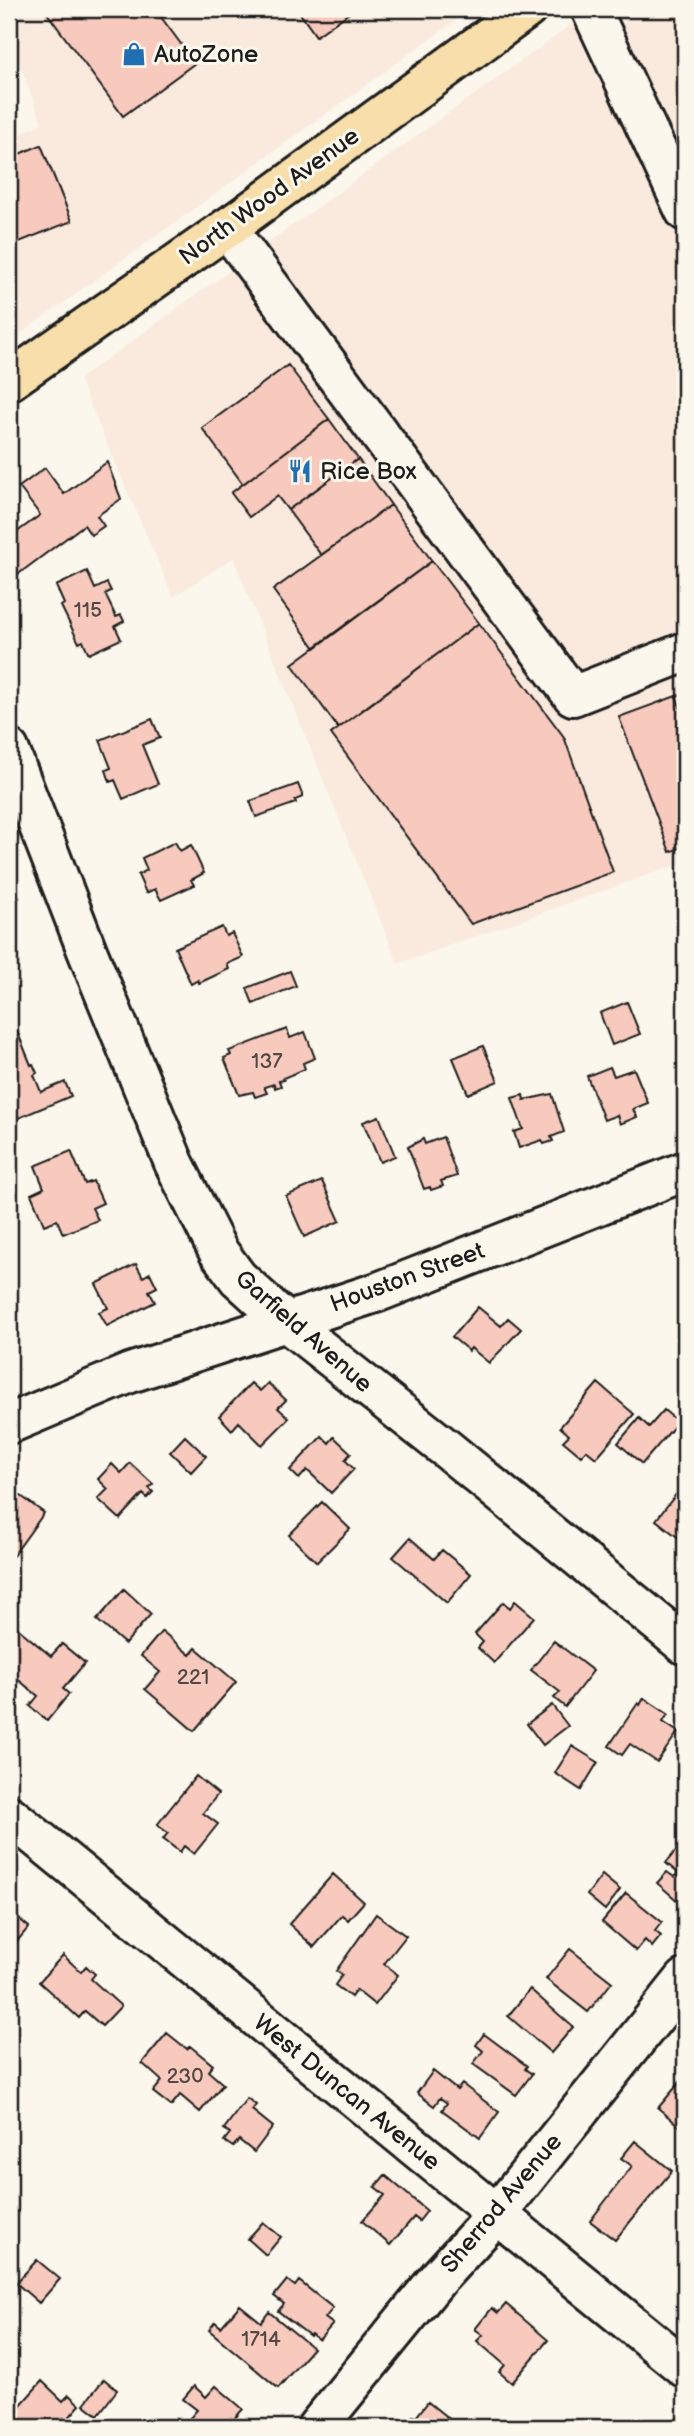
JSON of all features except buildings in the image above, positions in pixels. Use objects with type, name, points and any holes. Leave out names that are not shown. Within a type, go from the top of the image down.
[{"type":"main road","name":"North Wood Avenue","points":[[9,381],[227,228],[527,9]]},
{"type":"street","points":[[591,9],[685,211]]},
{"type":"street","points":[[227,228],[573,696],[685,652]]},
{"type":"street","name":"Garfield Avenue","points":[[9,750],[174,1163],[218,1251],[238,1278],[285,1321],[683,1639]]},
{"type":"street","name":"Houston Street","points":[[9,1424],[130,1373],[378,1292],[685,1171]]},
{"type":"street","name":"West Duncan Avenue","points":[[9,1815],[685,2368]]},
{"type":"street","name":"Sherrod Avenue","points":[[317,2427],[440,2276],[496,2215],[685,1979]]},
{"type":"shaded area","points":[[9,9],[472,9],[9,342],[9,139],[42,123],[9,36]]},
{"type":"shaded area","points":[[593,9],[685,9],[685,862],[398,964],[233,558],[173,597],[79,379]]},
{"type":"place","name":"AutoZone","points":[[134,54]]},
{"type":"place","name":"Rice Box","points":[[300,471]]}]
